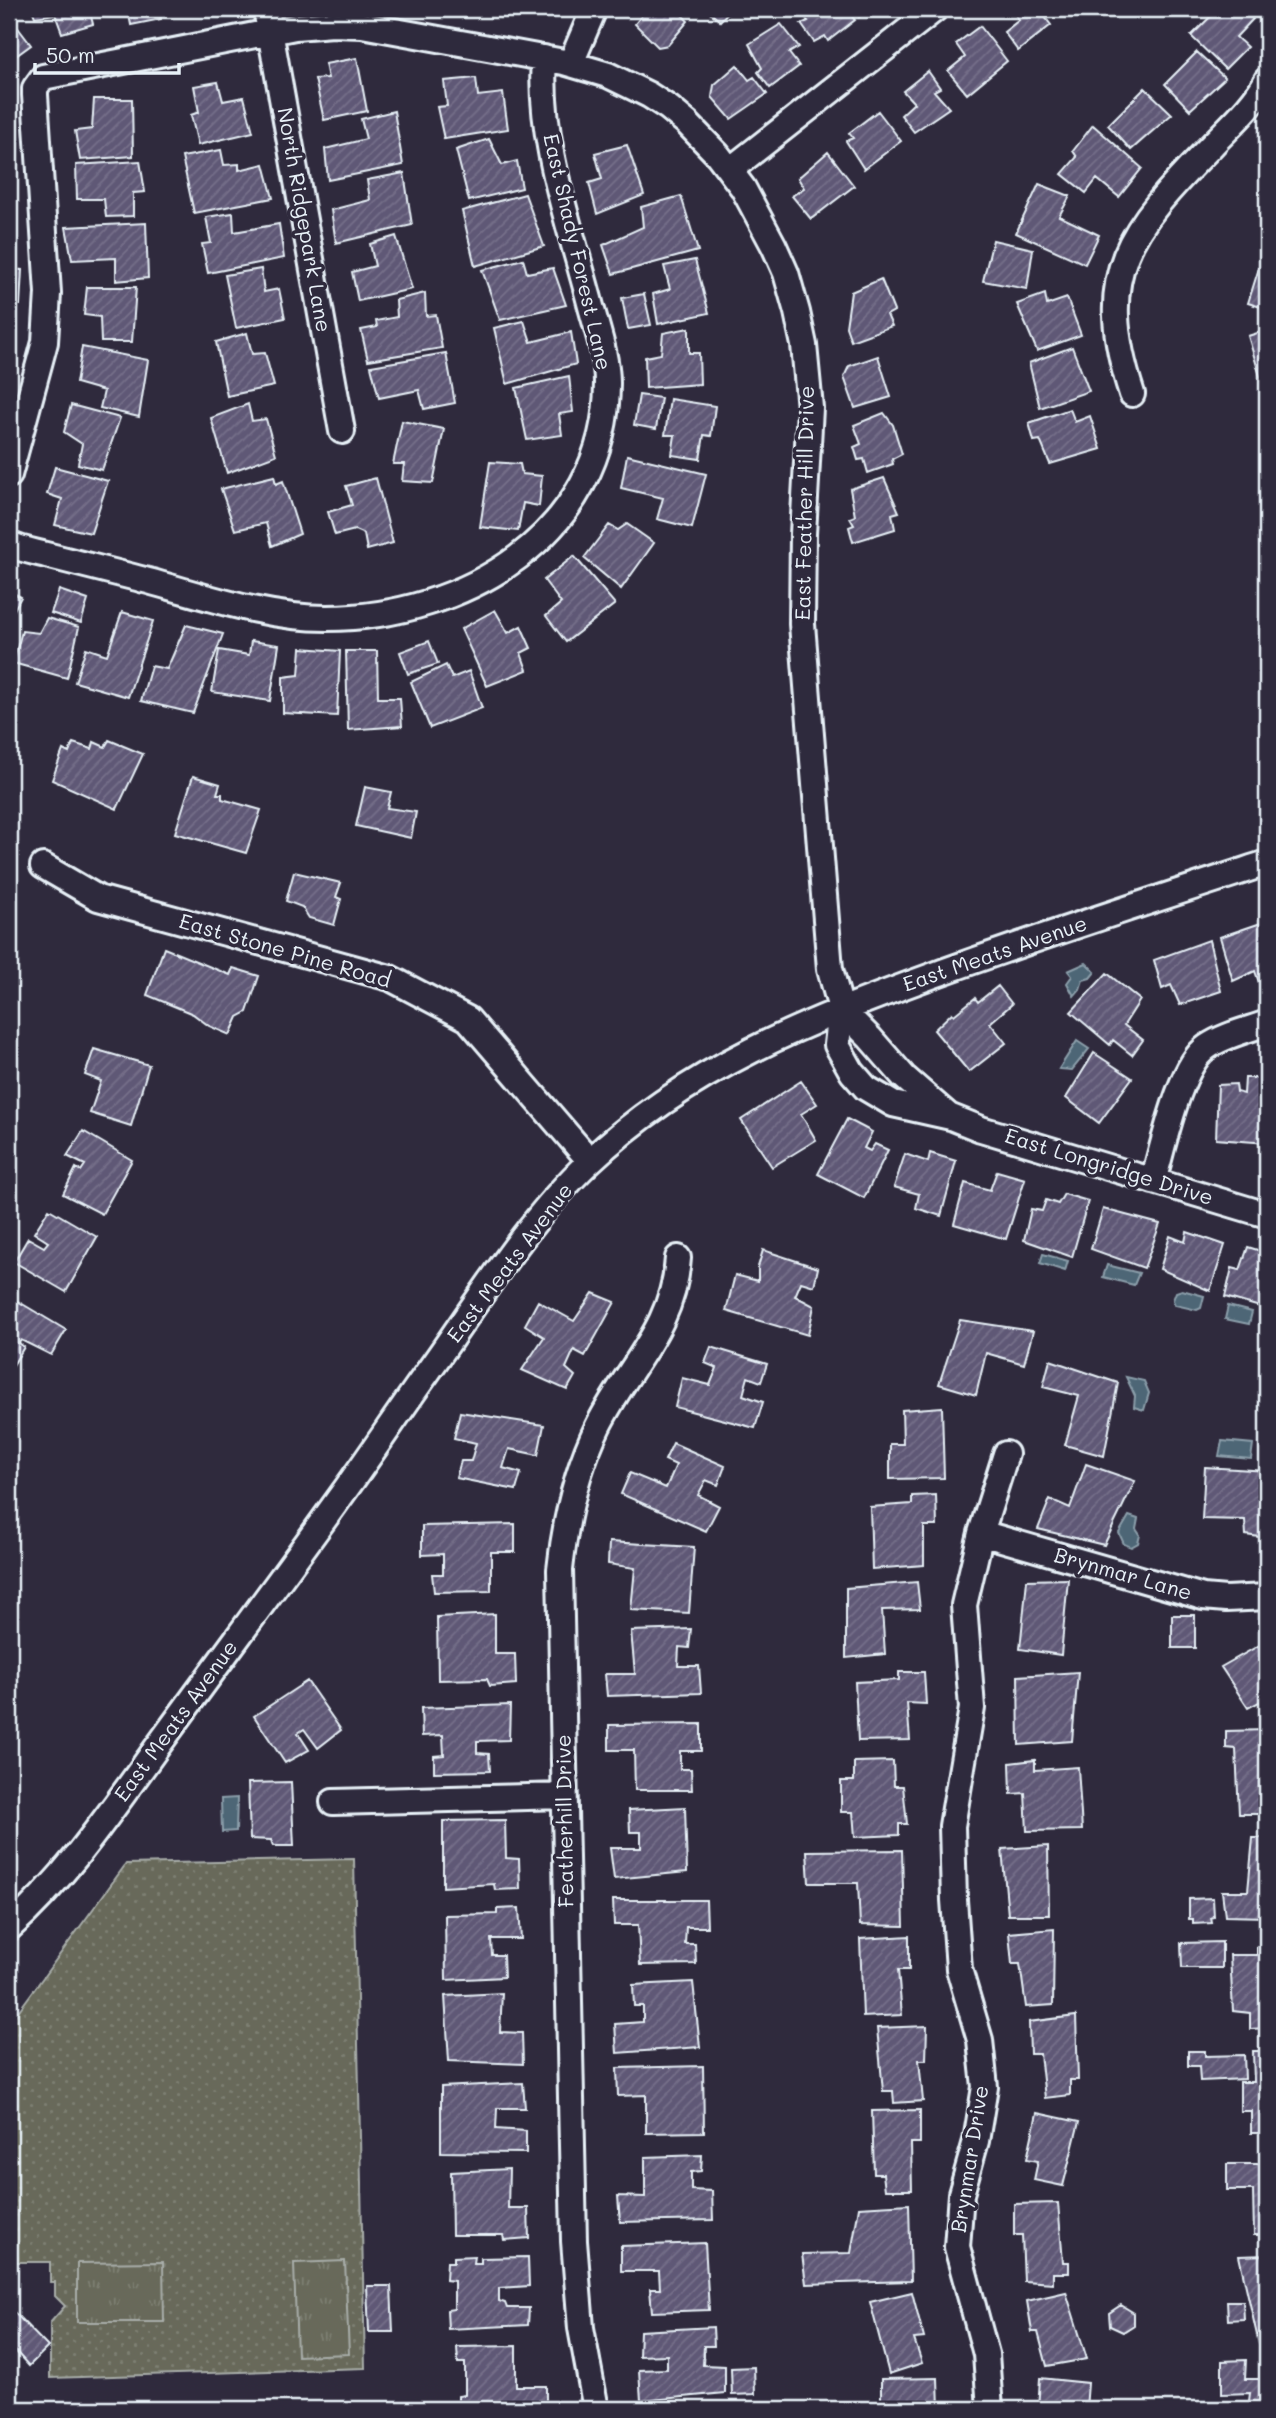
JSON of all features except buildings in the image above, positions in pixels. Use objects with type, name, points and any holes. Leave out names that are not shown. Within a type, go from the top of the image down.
[{"type":"street","points":[[571,63],[594,9]]},
{"type":"street","points":[[730,170],[935,9]]},
{"type":"street","name":"East Feather Hill Drive","points":[[9,475],[44,348],[48,322],[35,88],[38,81],[51,75],[105,66],[268,20],[315,25],[347,24],[571,63],[608,75],[649,95],[687,123],[730,170],[761,220],[786,273],[804,345],[810,408],[803,534],[802,625],[830,969],[841,1009]]},
{"type":"street","name":"North Ridgepark Lane","points":[[268,20],[342,431]]},
{"type":"street","name":"East Shady Forest Lane","points":[[9,544],[239,606],[288,616],[328,618],[394,611],[446,596],[475,584],[538,541],[573,502],[587,475],[603,427],[607,383],[602,346],[551,146],[544,97],[544,58]]},
{"type":"street","points":[[1132,394],[1119,352],[1114,310],[1116,289],[1126,255],[1162,196],[1251,105],[1267,80]]},
{"type":"street","name":"East Meats Avenue","points":[[9,1928],[30,1909],[85,1845],[345,1490],[537,1219],[590,1161],[641,1119],[701,1078],[765,1043],[841,1009],[1054,933],[1267,863]]},
{"type":"street","name":"East Stone Pine Road","points":[[43,866],[98,898],[390,978],[468,1019],[590,1161]]},
{"type":"street","name":"East Longridge Drive","points":[[841,1009],[837,1045],[852,1072],[866,1088],[893,1104],[951,1118],[1267,1214]]},
{"type":"street","name":"East Longridge Drive","points":[[841,1009],[904,1077],[951,1118]]},
{"type":"street","points":[[1153,1181],[1189,1068],[1200,1053],[1221,1040],[1267,1023]]},
{"type":"street","name":"Featherhill Drive","points":[[596,2409],[580,2328],[574,2241],[560,1594],[562,1547],[576,1484],[598,1427],[667,1313],[675,1288],[678,1258]]},
{"type":"street","name":"Brynmar Drive","points":[[990,2409],[986,2354],[957,2247],[961,2194],[976,2141],[985,2087],[980,2040],[959,1969],[952,1826],[972,1708],[964,1605],[981,1533],[1006,1454]]},
{"type":"street","name":"Brynmar Lane","points":[[981,1533],[1203,1597],[1267,1597]]},
{"type":"street","points":[[333,1802],[564,1796]]},
{"type":"green space","points":[[354,1859],[365,2368],[50,2378],[50,2323],[65,2306],[55,2296],[55,2282],[50,2282],[50,2262],[9,2262],[9,2024],[126,1864]]},
{"type":"green space","points":[[345,2261],[349,2354],[297,2356],[294,2263]]},
{"type":"green space","points":[[163,2262],[164,2322],[77,2322],[77,2263]]},
{"type":"water","points":[[1086,963],[1095,972],[1090,978],[1083,980],[1074,996],[1067,983],[1072,976],[1068,971]]},
{"type":"water","points":[[1077,1041],[1089,1049],[1072,1070],[1059,1069]]},
{"type":"water","points":[[1043,1254],[1068,1261],[1065,1271],[1040,1263]]},
{"type":"water","points":[[1107,1265],[1139,1273],[1134,1285],[1103,1277]]},
{"type":"water","points":[[1182,1290],[1204,1296],[1201,1308],[1197,1310],[1175,1305],[1173,1300],[1176,1292]]},
{"type":"water","points":[[1228,1306],[1252,1312],[1249,1324],[1225,1319]]},
{"type":"water","points":[[1126,1377],[1144,1381],[1149,1393],[1144,1410],[1134,1407],[1135,1396]]},
{"type":"water","points":[[1222,1441],[1253,1444],[1251,1459],[1219,1456]]},
{"type":"water","points":[[1129,1516],[1138,1519],[1136,1529],[1140,1535],[1138,1543],[1131,1547],[1124,1544],[1119,1533]]},
{"type":"water","points":[[237,1798],[236,1831],[222,1832],[221,1799]]}]
